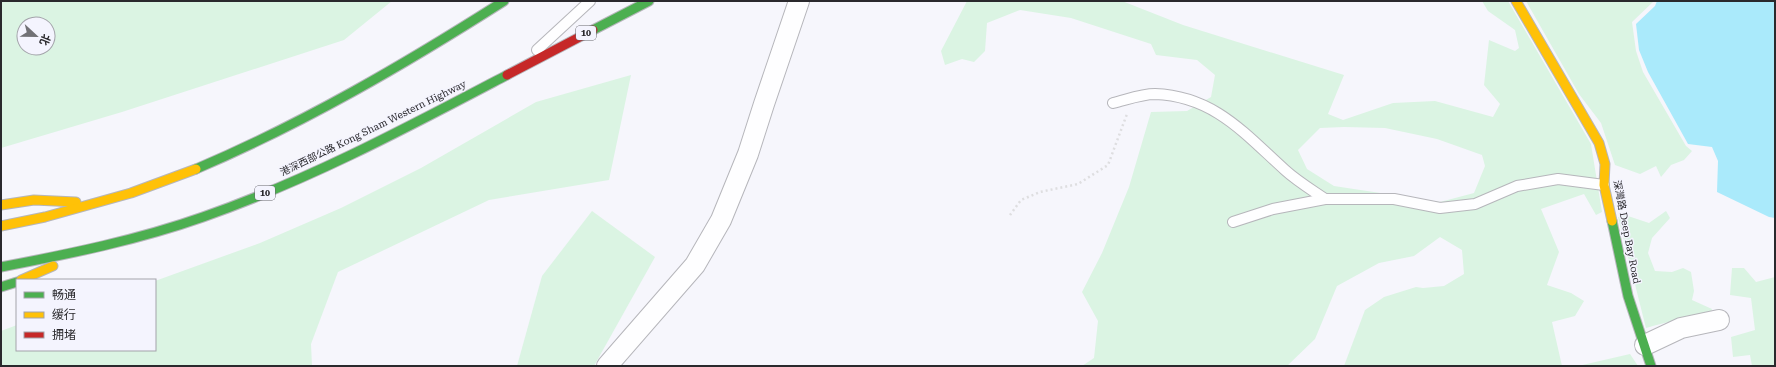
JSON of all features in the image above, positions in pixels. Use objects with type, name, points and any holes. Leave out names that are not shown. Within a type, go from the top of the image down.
[{"type":"main road","points":[[1,226],[18,224],[97,204],[138,191],[214,163],[303,121],[364,87],[504,1]]},
{"type":"main road","name":"港深西部公路 Kong Sham Western Highway","points":[[1,267],[90,250],[126,241],[198,219],[295,180],[398,131],[649,1]]},
{"type":"main road","name":"深灣路 Deep Bay Road","points":[[1516,1],[1599,143],[1605,164],[1604,185],[1628,296],[1651,366]]},
{"type":"main road","points":[[1,205],[34,200],[97,204]]},
{"type":"main road","points":[[23,279],[90,250]]},
{"type":"main road","points":[[1,286],[16,282]]},
{"type":"street","points":[[608,366],[695,264],[721,220],[748,154],[799,1]]},
{"type":"street","points":[[1645,345],[1681,328],[1719,320]]},
{"type":"lane","points":[[524,65],[536,51],[590,1]]},
{"type":"lane","points":[[1113,103],[1153,94],[1185,98],[1219,114],[1248,135],[1286,171],[1325,199]]},
{"type":"lane","points":[[1234,222],[1273,209],[1325,199],[1394,199],[1440,208],[1475,204],[1517,186],[1558,180],[1604,185]]},
{"type":"path","points":[[1010,215],[1021,200],[1040,192],[1078,184],[1108,165],[1132,98]]},
{"type":"green space","points":[[1,1],[392,1],[344,40],[122,112],[1,148]]},
{"type":"green space","points":[[967,1],[1122,1],[1183,25],[1344,75],[1328,114],[1343,120],[1393,103],[1435,101],[1493,117],[1500,104],[1484,85],[1489,40],[1515,51],[1519,48],[1515,30],[1488,11],[1482,1],[1508,1],[1591,144],[1602,212],[1596,215],[1584,194],[1541,209],[1559,252],[1547,285],[1571,293],[1584,301],[1575,316],[1552,322],[1562,366],[1344,366],[1365,310],[1384,297],[1416,287],[1423,288],[1444,286],[1464,274],[1462,250],[1440,237],[1414,256],[1379,263],[1337,286],[1315,339],[1287,366],[1082,366],[1094,358],[1098,321],[1082,292],[1102,253],[1129,187],[1151,112],[1187,111],[1211,97],[1215,75],[1197,60],[1156,55],[1151,44],[1071,18],[1020,10],[987,23],[985,51],[974,62],[962,59],[945,65],[941,51]],"holes":[[[1320,128],[1385,128],[1437,139],[1482,155],[1485,166],[1474,193],[1440,202],[1334,186],[1307,169],[1298,150]]]},
{"type":"green space","points":[[1526,1],[1654,1],[1632,22],[1636,51],[1643,72],[1686,146],[1692,151],[1684,160],[1671,165],[1661,177],[1656,166],[1640,174],[1615,165],[1601,123],[1579,94]]},
{"type":"green space","points":[[631,75],[609,180],[489,200],[338,272],[311,344],[312,366],[1,366],[1,331],[16,325],[16,351],[156,351],[156,281],[260,243],[341,208],[421,168],[536,102]]},
{"type":"green space","points":[[592,211],[655,257],[594,366],[517,366],[542,276]]},
{"type":"green space","points":[[1666,211],[1670,218],[1652,238],[1648,253],[1655,271],[1672,272],[1683,268],[1691,272],[1694,291],[1692,300],[1712,309],[1709,316],[1677,320],[1646,328],[1618,217],[1628,216],[1649,223]]},
{"type":"green space","points":[[1732,268],[1744,268],[1756,282],[1775,277],[1775,366],[1752,366],[1750,355],[1733,357],[1731,337],[1755,330],[1751,298],[1730,295]]},
{"type":"green space","points":[[1630,354],[1638,366],[1578,366]]},
{"type":"water","points":[[1657,1],[1775,1],[1775,218],[1769,217],[1717,192],[1718,161],[1712,147],[1688,144],[1648,72],[1639,50],[1636,24],[1655,6]]},
{"type":"traffic: fast","points":[[196,169],[315,112],[392,70],[504,1]]},
{"type":"traffic: fast","points":[[593,30],[649,1]]},
{"type":"traffic: fast","points":[[1,267],[78,252],[128,240],[203,217],[281,187],[320,170],[433,114],[507,75]]},
{"type":"traffic: fast","points":[[1612,221],[1628,296],[1651,366]]},
{"type":"traffic: fast","points":[[1,287],[16,282]]},
{"type":"traffic: slow","points":[[1516,1],[1599,143],[1605,164],[1604,185],[1612,221]]},
{"type":"traffic: slow","points":[[1,226],[45,217],[131,193],[196,169]]},
{"type":"traffic: slow","points":[[1,205],[34,200],[76,202]]},
{"type":"traffic: slow","points":[[23,279],[53,266]]},
{"type":"traffic: jam","points":[[507,75],[593,30]]}]
